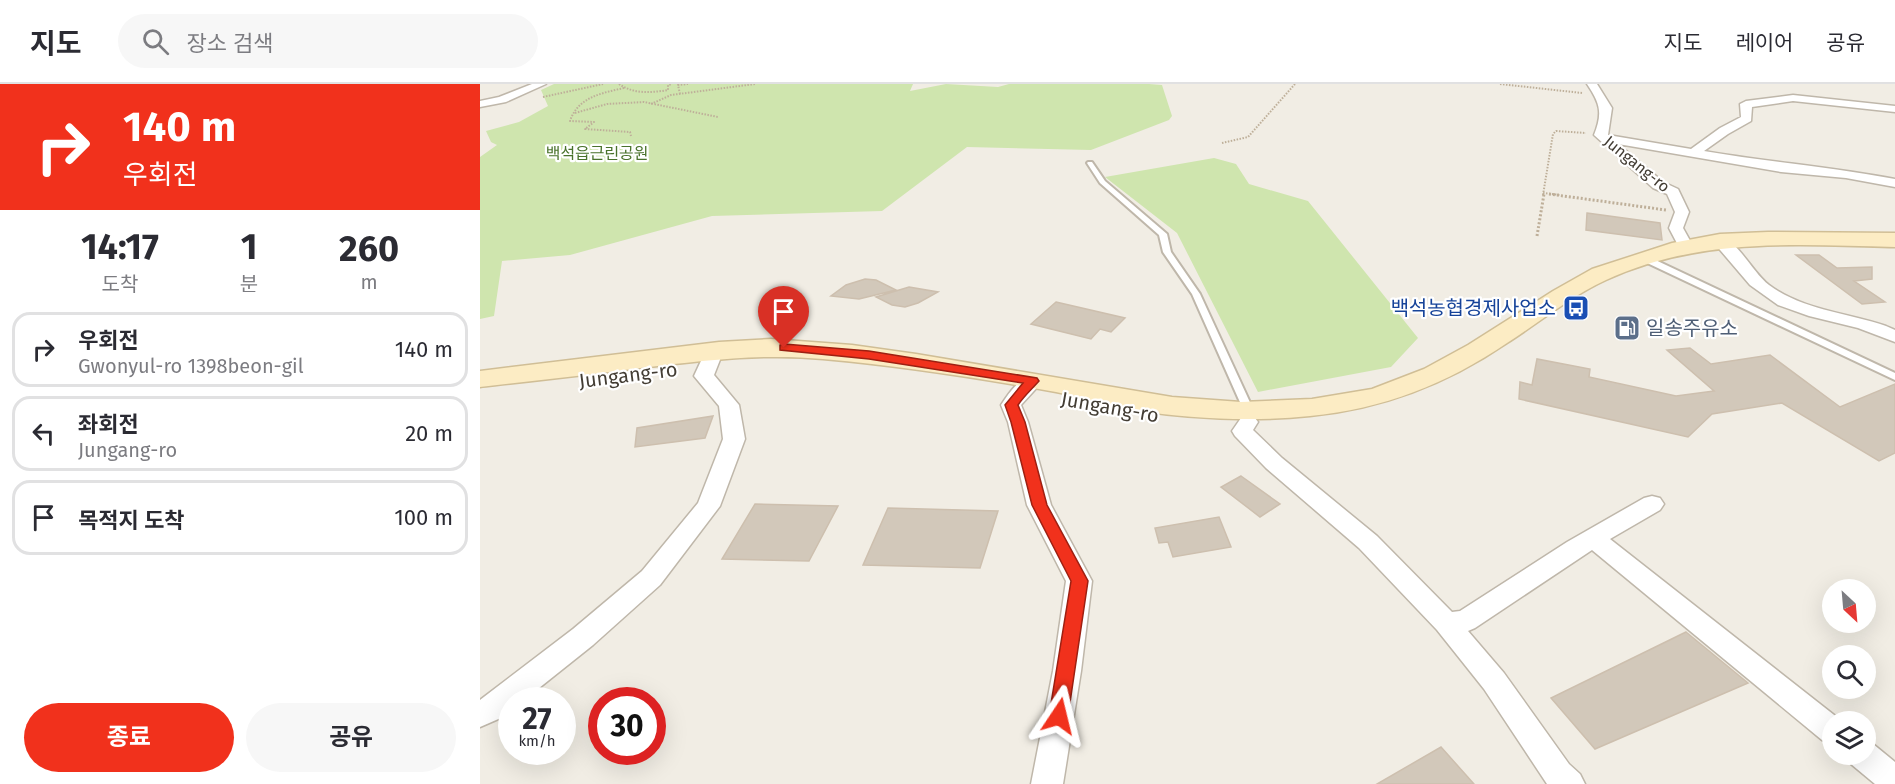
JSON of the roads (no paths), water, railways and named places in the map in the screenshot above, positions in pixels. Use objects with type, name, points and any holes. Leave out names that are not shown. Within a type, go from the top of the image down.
[{"type":"main road","name":"Jungang-ro","points":[[480,379],[711,359],[777,362],[835,365],[1028,385],[1075,403],[1195,421],[1248,415],[1302,419],[1365,411],[1419,396],[1452,382],[1639,262],[1684,246],[1768,238],[1895,240]]},
{"type":"main road","name":"Jungang-ro","points":[[480,392],[711,359]]},
{"type":"street","points":[[480,104],[502,100],[541,84]]},
{"type":"street","name":"Jungang-ro","points":[[1592,84],[1609,111],[1601,137],[1658,185],[1673,192],[1682,212],[1676,228],[1684,246]]},
{"type":"street","points":[[1695,152],[1724,131],[1747,119],[1746,104],[1793,98],[1895,109]]},
{"type":"street","points":[[1601,137],[1781,168],[1845,174],[1895,183]]},
{"type":"street","points":[[1720,241],[1734,252],[1754,282],[1784,301],[1878,327],[1895,337]]},
{"type":"street","points":[[480,714],[493,708],[651,578],[708,506],[734,439],[729,405],[704,376],[711,359]]},
{"type":"street","points":[[1028,385],[1011,405],[1018,422],[1039,505],[1079,581],[1067,670],[1047,784]]},
{"type":"street","points":[[1248,415],[1242,431],[1274,463],[1368,542],[1446,623],[1494,681],[1558,774],[1569,784]]},
{"type":"street","points":[[1446,623],[1466,621],[1593,538],[1652,504]]},
{"type":"street","points":[[1593,538],[1822,722]]},
{"type":"street","points":[[1875,765],[1895,781]]},
{"type":"lane","points":[[1090,164],[1102,182],[1163,234],[1167,252],[1196,294],[1248,415]]},
{"type":"lane","points":[[1639,262],[1895,377]]},
{"type":"place","name":"백석농협경제사업소","points":[[1576,308]]},
{"type":"place","name":"일송주유소","points":[[1627,328]]},
{"type":"park label","name":"백석읍근린공원","points":[[597,153]]}]
